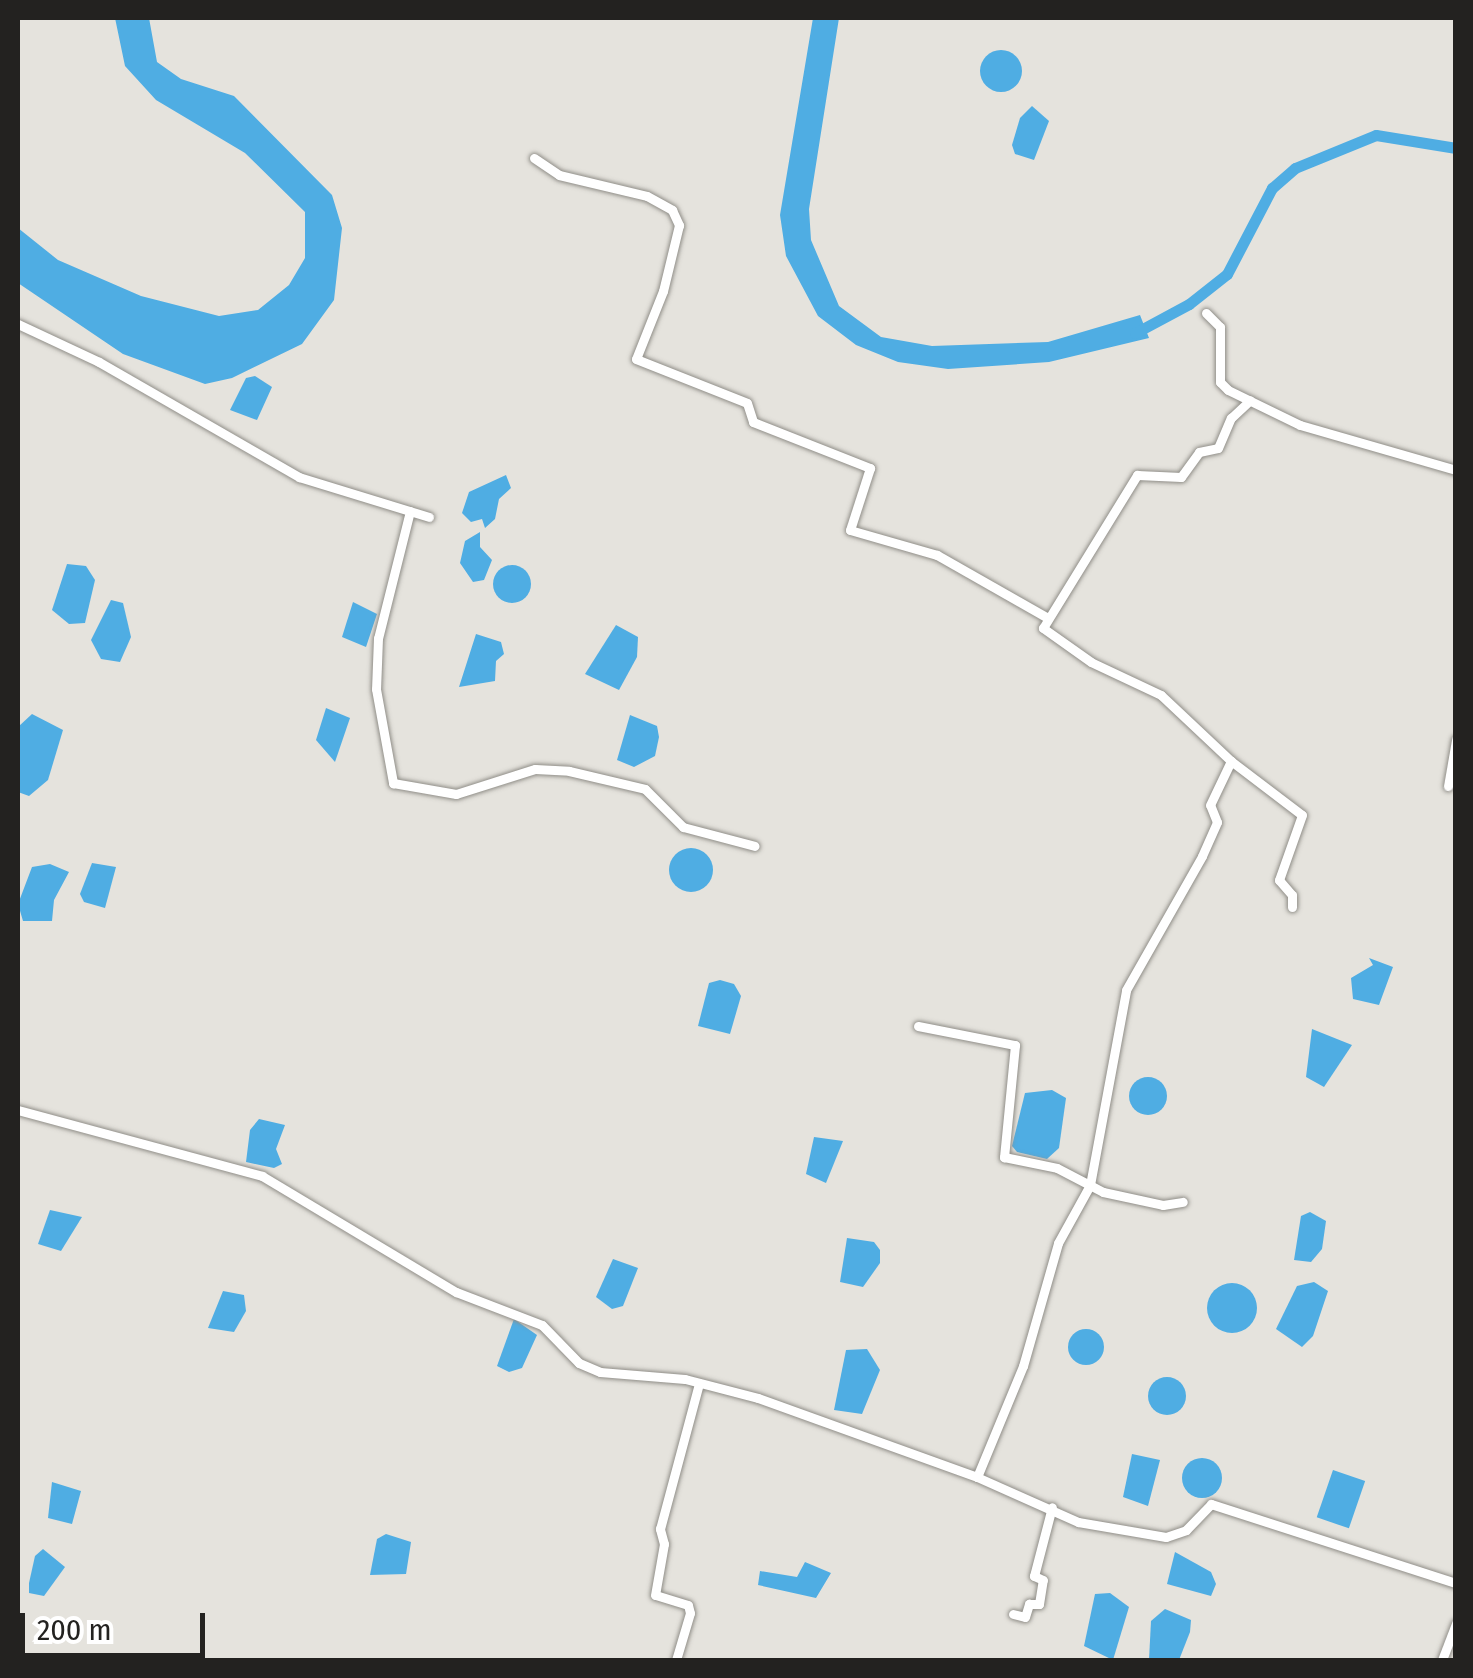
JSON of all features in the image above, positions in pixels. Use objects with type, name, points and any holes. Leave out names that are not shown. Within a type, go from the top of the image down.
[{"type":"street","points":[[534,158],[559,176],[647,196],[672,210],[679,225],[668,272],[636,358],[747,402],[753,422],[870,468],[850,530],[937,555],[1046,616]]},
{"type":"street","points":[[1206,313],[1220,327],[1220,382],[1300,425],[1456,470]]},
{"type":"street","points":[[18,324],[100,362],[299,476],[428,517]]},
{"type":"street","points":[[1250,400],[1232,418],[1218,448],[1200,452],[1181,478],[1137,475],[1046,616],[1043,628],[1064,647],[1161,695],[1231,760],[1302,814],[1279,880],[1292,894],[1292,907]]},
{"type":"street","points":[[410,511],[378,638],[376,689],[393,784],[456,794],[535,768],[569,771],[645,789],[683,827],[755,846]]},
{"type":"street","points":[[1448,786],[1456,740]]},
{"type":"street","points":[[976,1477],[1023,1366],[1058,1243],[1090,1185],[1126,990],[1202,856],[1217,822],[1210,806],[1231,760]]},
{"type":"street","points":[[918,1026],[1015,1045],[1004,1157],[1057,1168],[1090,1185],[1143,1202],[1183,1202]]},
{"type":"street","points":[[18,1110],[262,1176],[456,1292],[542,1325],[579,1363],[600,1372],[699,1383],[828,1420],[1052,1508],[1078,1522],[1145,1537],[1186,1530],[1211,1504],[1456,1583]]},
{"type":"street","points":[[676,1660],[690,1613],[688,1605],[655,1595],[664,1544],[660,1528],[699,1383]]},
{"type":"street","points":[[1014,1614],[1024,1617],[1028,1604],[1039,1604],[1043,1580],[1034,1576],[1052,1508]]},
{"type":"street","points":[[1442,1660],[1456,1624]]},
{"type":"water","points":[[115,18],[149,18],[157,62],[181,79],[234,96],[332,195],[342,228],[334,300],[302,344],[232,378],[205,384],[123,354],[18,283],[18,228],[58,260],[141,296],[219,316],[258,310],[289,285],[305,258],[305,212],[245,153],[156,100],[125,66]]},
{"type":"water","points":[[813,18],[839,18],[809,209],[811,240],[839,306],[881,337],[932,346],[1048,342],[1140,315],[1149,338],[1049,362],[948,369],[898,362],[856,345],[818,316],[786,256],[780,215]]},
{"type":"water","points":[[1001,50],[1016,56],[1022,71],[1016,86],[1001,92],[986,86],[980,71],[986,56]]},
{"type":"water","points":[[1032,106],[1049,121],[1034,160],[1015,154],[1012,145],[1020,118]]},
{"type":"water","points":[[255,376],[272,387],[257,420],[230,410],[246,378]]},
{"type":"water","points":[[506,475],[511,488],[499,499],[495,519],[485,528],[482,519],[471,522],[462,513],[469,492]]},
{"type":"water","points":[[480,532],[480,547],[492,560],[484,580],[473,582],[460,563],[465,541]]},
{"type":"water","points":[[67,564],[86,566],[95,580],[85,623],[69,624],[52,610]]},
{"type":"water","points":[[512,565],[525,571],[531,584],[525,597],[512,603],[499,597],[493,584],[499,571]]},
{"type":"water","points":[[111,600],[123,603],[131,637],[120,662],[101,659],[91,640]]},
{"type":"water","points":[[353,602],[377,614],[366,647],[342,637]]},
{"type":"water","points":[[616,625],[638,637],[637,657],[619,690],[585,674]]},
{"type":"water","points":[[476,634],[501,642],[504,654],[496,661],[495,681],[459,687]]},
{"type":"water","points":[[326,708],[350,718],[335,762],[316,740]]},
{"type":"water","points":[[32,714],[63,730],[48,780],[29,796],[18,792],[18,727]]},
{"type":"water","points":[[630,715],[657,726],[659,737],[655,756],[634,767],[617,760]]},
{"type":"water","points":[[691,848],[707,854],[713,870],[707,886],[691,892],[675,886],[669,870],[675,854]]},
{"type":"water","points":[[92,863],[116,867],[105,908],[84,902],[80,894]]},
{"type":"water","points":[[50,864],[69,872],[54,900],[52,921],[23,921],[18,904],[32,867]]},
{"type":"water","points":[[1369,958],[1393,967],[1379,1005],[1353,999],[1351,978],[1373,965]]},
{"type":"water","points":[[720,980],[734,984],[741,996],[730,1034],[698,1026],[709,983]]},
{"type":"water","points":[[1312,1029],[1352,1045],[1324,1087],[1306,1077]]},
{"type":"water","points":[[1148,1077],[1161,1083],[1167,1096],[1161,1109],[1148,1115],[1135,1109],[1129,1096],[1135,1083]]},
{"type":"water","points":[[1052,1090],[1066,1098],[1059,1148],[1047,1159],[1017,1152],[1012,1146],[1025,1093]]},
{"type":"water","points":[[259,1119],[285,1125],[276,1149],[282,1164],[274,1168],[246,1162],[250,1130]]},
{"type":"water","points":[[814,1137],[843,1141],[826,1183],[806,1174]]},
{"type":"water","points":[[50,1210],[82,1217],[61,1251],[38,1244]]},
{"type":"water","points":[[1310,1212],[1326,1221],[1322,1249],[1311,1262],[1294,1260],[1301,1216]]},
{"type":"water","points":[[847,1238],[874,1242],[880,1250],[880,1263],[863,1287],[840,1282]]},
{"type":"water","points":[[613,1259],[638,1268],[623,1306],[612,1309],[596,1297]]},
{"type":"water","points":[[1314,1282],[1328,1291],[1313,1336],[1302,1347],[1276,1329],[1297,1286]]},
{"type":"water","points":[[1232,1283],[1250,1290],[1257,1308],[1250,1326],[1232,1333],[1214,1326],[1207,1308],[1214,1290]]},
{"type":"water","points":[[223,1291],[244,1295],[246,1311],[234,1332],[208,1328]]},
{"type":"water","points":[[514,1319],[537,1335],[522,1368],[509,1372],[497,1366]]},
{"type":"water","points":[[1086,1329],[1099,1334],[1104,1347],[1099,1360],[1086,1365],[1073,1360],[1068,1347],[1073,1334]]},
{"type":"water","points":[[867,1349],[880,1370],[862,1414],[834,1410],[846,1350]]},
{"type":"water","points":[[1167,1377],[1180,1383],[1186,1396],[1180,1409],[1167,1415],[1154,1409],[1148,1396],[1154,1383]]},
{"type":"water","points":[[1132,1454],[1160,1460],[1148,1506],[1123,1497]]},
{"type":"water","points":[[1202,1458],[1216,1464],[1222,1478],[1216,1492],[1202,1498],[1188,1492],[1182,1478],[1188,1464]]},
{"type":"water","points":[[1333,1470],[1365,1481],[1349,1528],[1317,1517]]},
{"type":"water","points":[[52,1482],[81,1491],[72,1524],[48,1518]]},
{"type":"water","points":[[386,1534],[411,1542],[406,1574],[370,1575],[377,1539]]},
{"type":"water","points":[[43,1549],[65,1567],[44,1596],[29,1593],[35,1556]]},
{"type":"water","points":[[1175,1552],[1211,1572],[1216,1584],[1211,1596],[1167,1584]]},
{"type":"water","points":[[805,1562],[831,1573],[816,1598],[758,1585],[760,1571],[797,1577]]},
{"type":"water","points":[[1110,1593],[1129,1607],[1113,1660],[1084,1646],[1095,1594]]},
{"type":"water","points":[[1165,1609],[1191,1620],[1190,1632],[1179,1660],[1149,1660],[1151,1621]]},
{"type":"waterway","points":[[1135,333],[1189,304],[1227,274],[1272,188],[1295,168],[1376,135],[1456,148]]}]
